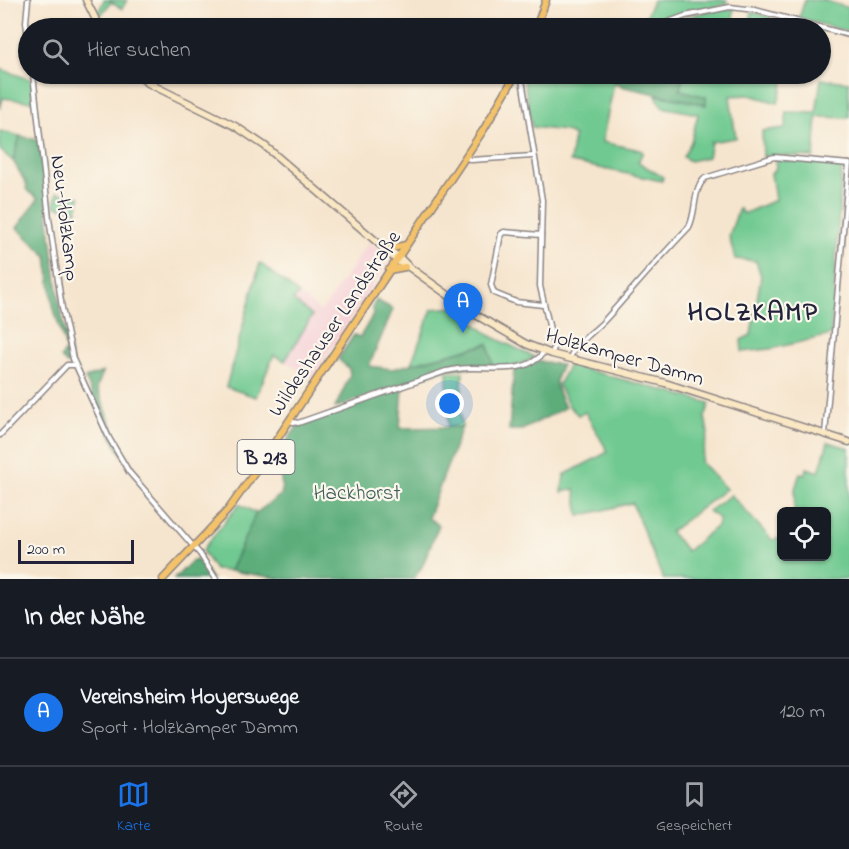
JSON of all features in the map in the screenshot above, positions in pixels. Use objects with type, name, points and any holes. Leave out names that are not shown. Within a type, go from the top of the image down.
[{"type":"main road","points":[[86,0],[95,18]]},
{"type":"main road","points":[[540,18],[546,0]]},
{"type":"main road","name":"Holzkamper Damm","points":[[152,84],[235,126],[265,146],[407,267],[488,323],[526,345],[544,352],[665,383],[849,442]]},
{"type":"main road","name":"Wildeshauser Landstraße","points":[[164,579],[228,510],[466,157],[510,84]]},
{"type":"main road","points":[[386,248],[406,244]]},
{"type":"main road","points":[[389,270],[407,267]]},
{"type":"street","points":[[26,18],[28,0]]},
{"type":"street","points":[[680,18],[730,7],[755,10],[786,18]]},
{"type":"street","points":[[831,29],[849,34]]},
{"type":"street","name":"Neu-Holzkamp","points":[[34,84],[59,285],[69,342],[76,365],[112,445],[129,472],[216,579]]},
{"type":"street","points":[[522,84],[542,200],[540,286],[554,347],[552,354]]},
{"type":"street","points":[[466,157],[471,160],[533,156]]},
{"type":"street","points":[[570,358],[576,347],[602,324],[688,227],[692,220],[698,185],[705,178],[774,157],[849,164],[825,434]]},
{"type":"street","points":[[541,235],[504,232],[501,234],[491,285],[494,293],[516,302],[543,305]]},
{"type":"street","points":[[289,421],[295,424],[446,371],[468,368],[513,369],[536,359],[544,352]]},
{"type":"street","points":[[0,435],[67,365],[76,365]]},
{"type":"shaded area","points":[[369,242],[384,255],[388,262],[312,378],[285,361],[312,316],[293,300],[299,294],[321,312]]},
{"type":"green space","points":[[104,0],[127,0],[122,9],[111,2],[99,18],[96,17]]},
{"type":"green space","points":[[653,0],[727,0],[727,4],[669,18],[645,18]]},
{"type":"green space","points":[[805,0],[823,0],[849,8],[849,32],[831,27],[831,18],[799,18]]},
{"type":"green space","points":[[734,8],[733,18],[686,18],[708,11]]},
{"type":"green space","points":[[752,12],[772,17],[771,18],[751,18]]},
{"type":"green space","points":[[0,69],[18,75],[18,84],[32,84],[34,102],[3,98],[0,109]]},
{"type":"green space","points":[[831,80],[849,82],[849,118],[817,117],[814,157],[773,155],[763,157],[762,131],[785,128],[787,112],[816,113],[820,84],[831,84]]},
{"type":"green space","points":[[525,84],[614,84],[602,142],[640,150],[643,152],[638,162],[663,177],[662,181],[570,162],[574,136],[565,131],[532,127]]},
{"type":"green space","points":[[617,84],[681,84],[680,90],[706,97],[706,105]]},
{"type":"green space","points":[[681,84],[783,84],[778,103],[750,95],[730,96],[736,138],[711,142],[708,157],[690,161],[683,157],[691,142],[698,114],[662,107],[656,95],[705,104],[706,97],[680,90]]},
{"type":"green space","points":[[0,131],[20,136],[13,161],[0,150]]},
{"type":"green space","points":[[20,136],[39,140],[60,307],[72,362],[67,364],[61,358],[66,349],[53,306],[47,256],[17,228],[38,199],[26,189],[27,185],[13,161]]},
{"type":"green space","points":[[775,160],[842,165],[831,335],[770,349],[742,352],[741,340],[751,335],[761,276],[756,261],[735,259],[729,236],[739,208],[743,214],[775,200],[771,174],[776,168]]},
{"type":"green space","points":[[57,193],[80,197],[77,211],[54,206]]},
{"type":"green space","points":[[260,263],[299,294],[293,300],[312,316],[285,361],[274,355],[256,397],[226,387]]},
{"type":"green space","points":[[376,300],[393,309],[369,366],[392,369],[488,344],[493,366],[445,369],[335,408],[350,375],[349,369],[338,359],[354,335],[360,337],[373,315],[372,308]]},
{"type":"green space","points":[[455,307],[491,336],[536,358],[512,367],[493,366],[487,344],[411,364],[432,309]]},
{"type":"green space","points":[[539,361],[562,365],[556,382],[565,408],[522,430],[509,430],[514,370]]},
{"type":"green space","points":[[569,365],[710,403],[705,417],[708,433],[701,462],[726,489],[670,532],[687,551],[717,526],[719,519],[708,511],[731,495],[772,540],[777,539],[777,561],[831,561],[831,507],[794,507],[795,489],[800,473],[804,474],[807,468],[819,472],[828,442],[849,448],[849,579],[663,579],[632,503],[579,516],[575,489],[562,492],[564,475],[608,452],[585,412],[578,415],[569,406],[558,385]]},
{"type":"green space","points":[[103,372],[97,388],[120,447],[141,479],[139,480],[116,446],[85,378]]},
{"type":"green space","points":[[447,372],[463,372],[460,411],[462,427],[448,427]]},
{"type":"green space","name":"Hackhorst","points":[[403,388],[400,428],[462,427],[428,518],[439,525],[422,567],[413,579],[284,579],[230,571],[256,513],[282,494],[281,478],[276,472],[263,472],[298,426]]},
{"type":"green space","points":[[239,504],[256,513],[230,571],[215,570],[203,552],[204,548]]},
{"type":"green space","points":[[197,560],[212,579],[174,579],[191,562]]},
{"type":"waterway","points":[[158,579],[187,547]]},
{"type":"place","name":"Vereinsheim Hoyerswege","points":[[463,333]]},
{"type":"district","name":"HOLZKAMP","points":[[753,311]]}]
